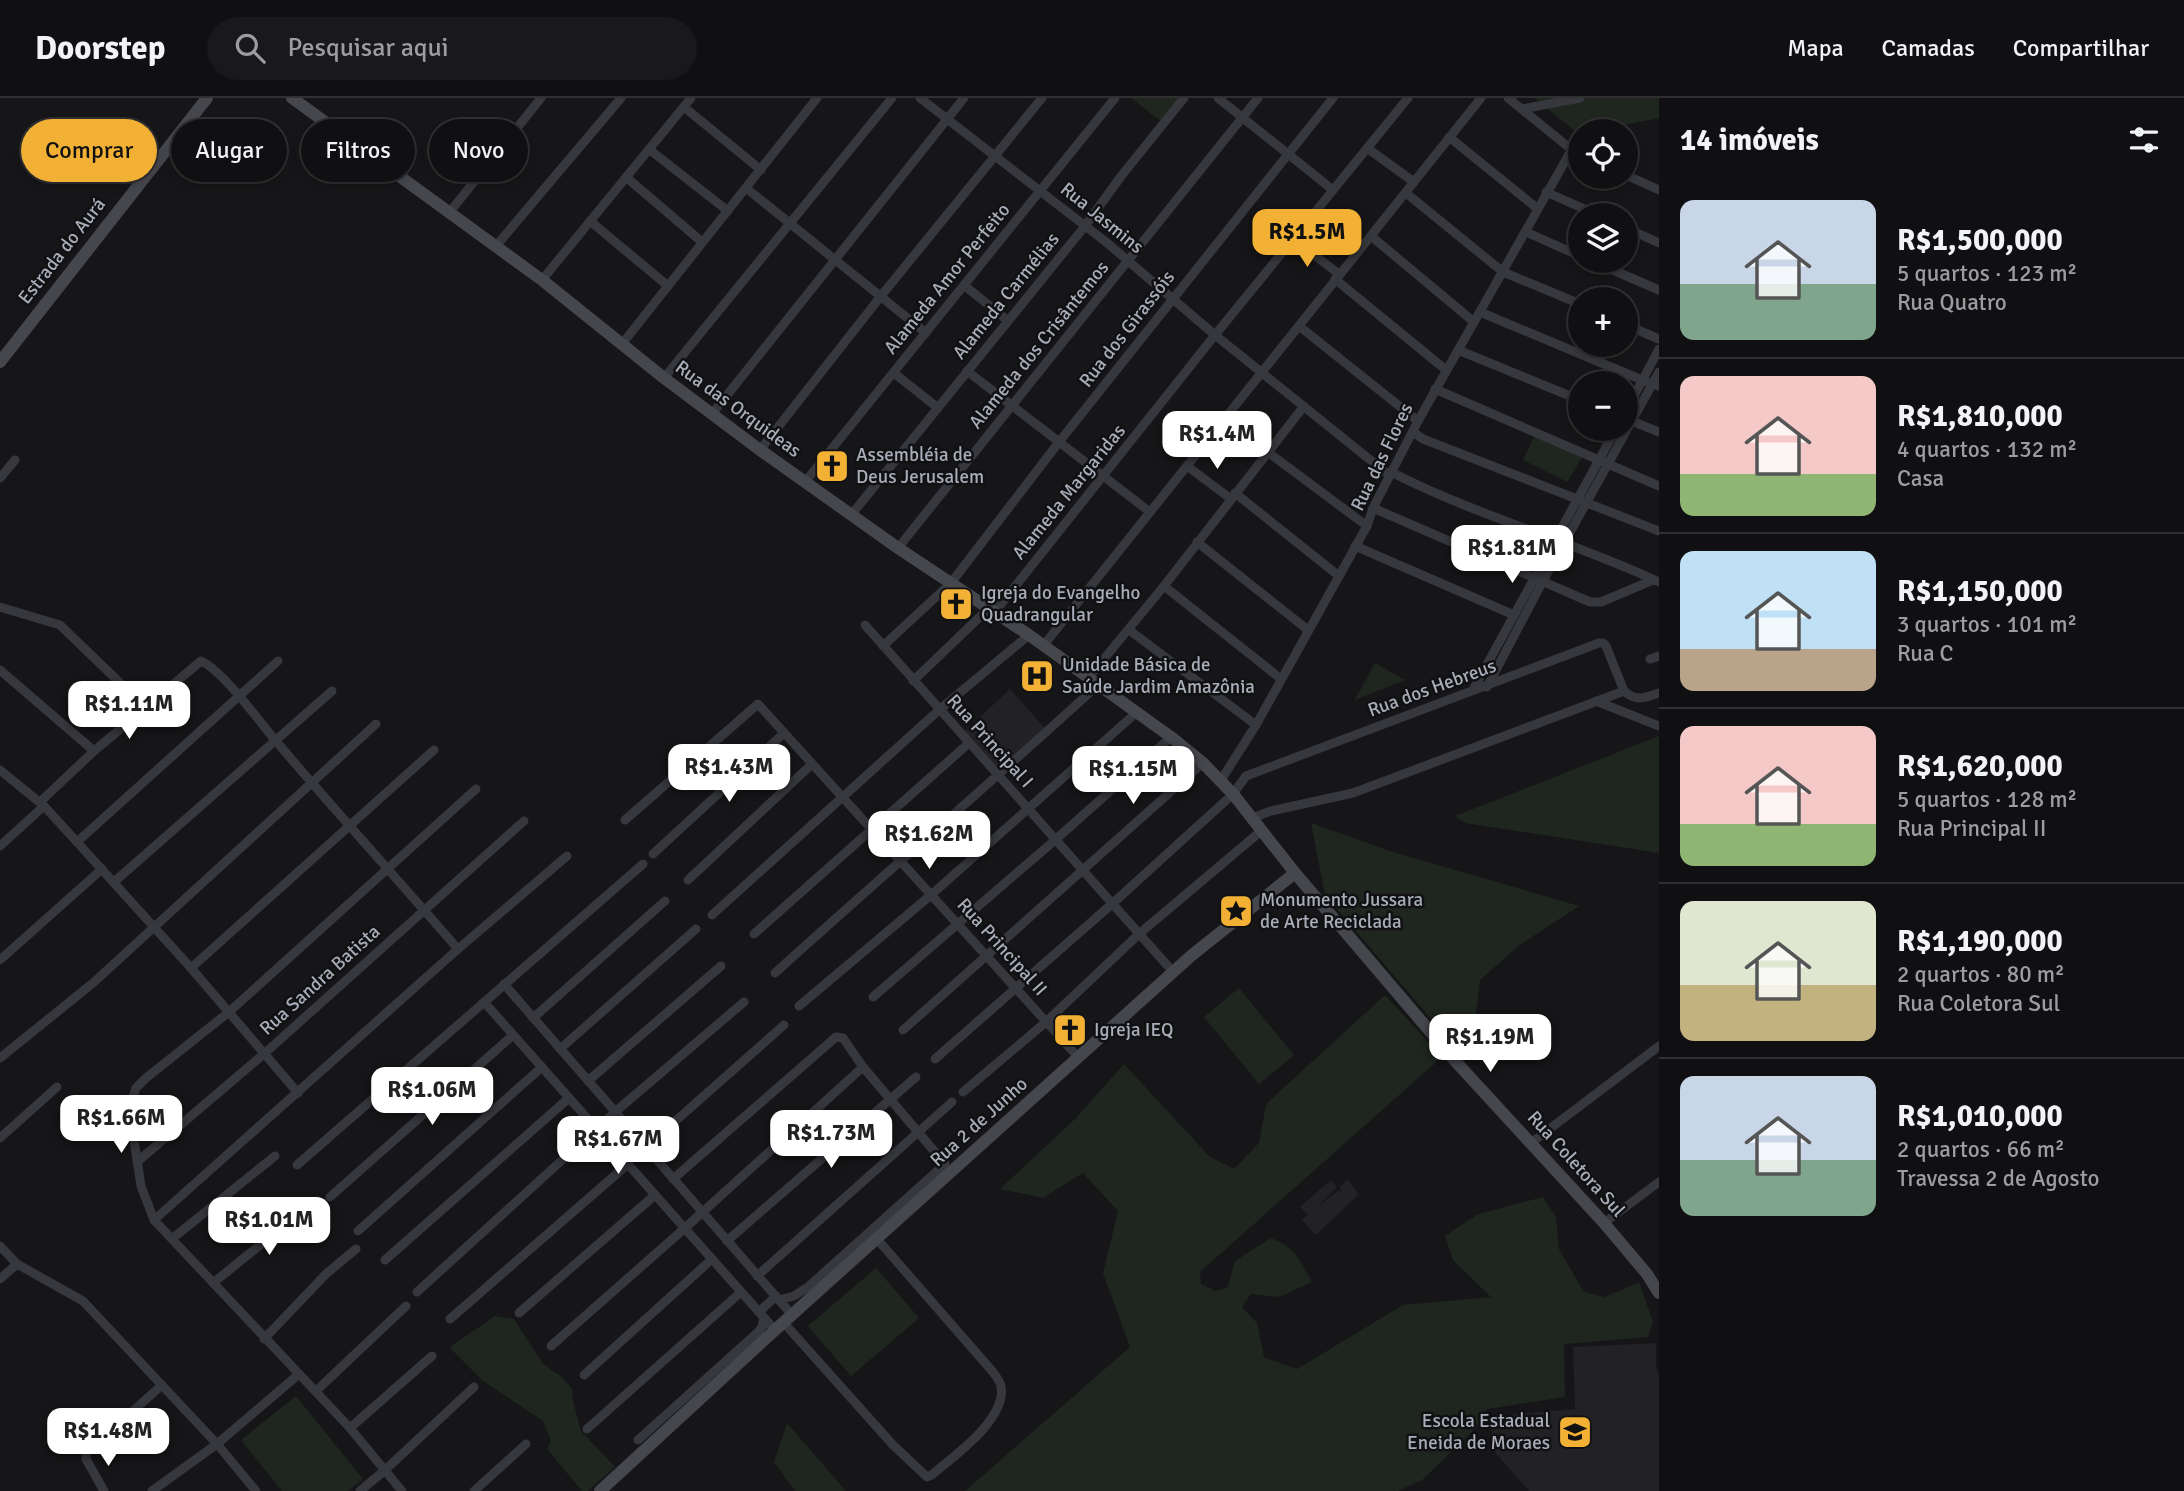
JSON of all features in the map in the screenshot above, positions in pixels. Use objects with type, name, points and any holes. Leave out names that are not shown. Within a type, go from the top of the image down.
[{"type":"street","name":"Estrada do Aurá","points":[[0,362],[207,98]]},
{"type":"street","name":"Rua das Orquideas","points":[[292,98],[542,280],[664,378],[760,450],[1171,737],[1221,780],[1295,873]]},
{"type":"street","points":[[449,213],[541,98]]},
{"type":"street","points":[[496,246],[621,98]]},
{"type":"street","points":[[542,280],[691,98]]},
{"type":"street","points":[[622,344],[817,98]]},
{"type":"street","points":[[664,378],[892,98]]},
{"type":"street","name":"Rua Jasmins","points":[[920,98],[1129,261],[1215,335],[1390,474],[1560,540],[1656,581]]},
{"type":"street","points":[[712,414],[964,98]]},
{"type":"street","points":[[760,450],[1042,98]]},
{"type":"street","name":"Alameda Amor Perfeito","points":[[805,482],[1115,98]]},
{"type":"street","name":"Alameda Carmélias","points":[[852,514],[1085,226],[1184,98]]},
{"type":"street","points":[[1218,98],[1333,190]]},
{"type":"street","name":"Alameda dos Crisântemos","points":[[898,548],[1258,98]]},
{"type":"street","name":"Rua dos Girassóis","points":[[883,646],[951,583],[1059,442],[1333,98]]},
{"type":"street","name":"Alameda Margaridas","points":[[913,681],[991,611],[1103,477],[1408,98]]},
{"type":"street","points":[[1043,646],[1480,98]]},
{"type":"street","points":[[1508,98],[1568,145]]},
{"type":"street","points":[[1522,109],[1580,98]]},
{"type":"street","points":[[684,107],[761,170]]},
{"type":"street","points":[[1449,137],[1538,209]]},
{"type":"street","points":[[1367,148],[1414,182]]},
{"type":"street","points":[[650,150],[728,211]]},
{"type":"street","name":"Rua das Flores","points":[[1221,780],[1256,724],[1367,526],[1390,474],[1446,370],[1526,232],[1546,192],[1568,162]]},
{"type":"street","points":[[626,177],[702,242]]},
{"type":"street","points":[[1638,180],[1659,190]]},
{"type":"street","points":[[746,188],[926,332]]},
{"type":"street","points":[[1546,192],[1571,203]]},
{"type":"street","points":[[1406,193],[1503,272],[1568,299]]},
{"type":"street","points":[[590,221],[668,286]]},
{"type":"street","points":[[1526,232],[1568,251]]},
{"type":"street","points":[[1638,233],[1659,243]]},
{"type":"street","points":[[1371,236],[1474,322]]},
{"type":"street","points":[[1293,239],[1446,370]]},
{"type":"street","points":[[1620,273],[1659,290]]},
{"type":"street","points":[[965,286],[1007,320]]},
{"type":"street","points":[[1480,312],[1656,384]]},
{"type":"street","points":[[1299,327],[1418,421]]},
{"type":"street","points":[[1638,330],[1659,339]]},
{"type":"street","points":[[1638,388],[1659,349]]},
{"type":"street","points":[[1458,350],[1568,395]]},
{"type":"street","points":[[967,371],[1150,513]]},
{"type":"street","points":[[1638,408],[1656,384],[1659,372]]},
{"type":"street","points":[[894,373],[938,408]]},
{"type":"street","points":[[1436,389],[1659,486]]},
{"type":"street","points":[[775,972],[999,777],[1093,681],[1129,629],[1304,405]]},
{"type":"street","points":[[1638,424],[1659,432]]},
{"type":"street","points":[[1413,432],[1423,439],[1659,531]]},
{"type":"street","points":[[1603,462],[1611,441]]},
{"type":"street","points":[[1487,687],[1538,579],[1616,441]]},
{"type":"street","points":[[1269,453],[1367,526]]},
{"type":"street","points":[[0,478],[15,460]]},
{"type":"street","points":[[1186,466],[1233,496],[1339,576]]},
{"type":"street","points":[[1373,508],[1591,602],[1601,602],[1656,581]]},
{"type":"street","points":[[1197,542],[1308,630]]},
{"type":"street","points":[[1355,546],[1514,615]]},
{"type":"street","points":[[1473,690],[1514,615],[1538,579]]},
{"type":"street","points":[[1164,586],[1281,679]]},
{"type":"street","points":[[0,607],[60,625],[145,707]]},
{"type":"street","name":"Rua Principal I","points":[[865,625],[1174,973]]},
{"type":"street","points":[[1129,629],[1256,724]]},
{"type":"street","points":[[712,915],[939,710],[1028,635]]},
{"type":"street","name":"Rua dos Hebreus","points":[[935,1059],[1233,794],[1246,776],[1603,643],[1624,691]]},
{"type":"street","points":[[0,846],[94,751],[201,661],[210,665],[239,696],[275,741],[458,949]]},
{"type":"street","points":[[77,842],[278,661]]},
{"type":"street","points":[[0,670],[94,751]]},
{"type":"street","points":[[114,882],[332,691]]},
{"type":"street","points":[[1252,818],[1282,808],[1353,793],[1624,691],[1641,700],[1659,693]]},
{"type":"street","points":[[1597,701],[1659,726]]},
{"type":"street","name":"Rua Principal II","points":[[625,820],[758,704],[1079,1058]]},
{"type":"street","points":[[799,1006],[1137,712]]},
{"type":"street","points":[[0,1058],[93,983],[376,724]]},
{"type":"street","points":[[653,853],[785,733]]},
{"type":"street","points":[[873,997],[1171,737]]},
{"type":"street","points":[[754,934],[969,743]]},
{"type":"street","points":[[191,968],[434,750]]},
{"type":"street","points":[[903,1030],[1203,763]]},
{"type":"street","points":[[688,880],[812,764]]},
{"type":"street","points":[[0,770],[42,804],[114,882],[298,1093]]},
{"type":"street","points":[[402,1491],[350,1428],[154,1220],[141,1186],[132,1134],[131,1102],[136,1088],[146,1078],[229,1012],[476,789]]},
{"type":"street","name":"Rua Sandra Batista","points":[[137,1162],[265,1053],[524,821]]},
{"type":"street","points":[[963,1092],[1046,1022],[1139,934],[1261,831]]},
{"type":"street","points":[[154,1220],[458,949],[567,856]]},
{"type":"street","points":[[297,1165],[643,864]]},
{"type":"street","points":[[0,960],[102,869]]},
{"type":"street","name":"Rua 2 de Junho","points":[[600,1491],[1192,956],[1295,873]]},
{"type":"street","name":"Rua Coletora Sul","points":[[1295,873],[1457,1063],[1604,1223],[1647,1274],[1659,1293]]},
{"type":"street","points":[[533,1018],[665,901]]},
{"type":"street","points":[[561,1049],[696,929]]},
{"type":"street","points":[[589,1082],[721,966]]},
{"type":"street","points":[[504,984],[777,1298],[783,1323]]},
{"type":"street","points":[[484,1002],[762,1315],[783,1323],[893,1445],[930,1477],[986,1426],[997,1409],[1001,1387],[993,1372],[877,1239]]},
{"type":"street","points":[[417,1292],[615,1112],[744,1002]]},
{"type":"street","points":[[646,1147],[784,1025]]},
{"type":"street","points":[[330,1197],[513,1035]]},
{"type":"street","points":[[638,1440],[758,1332],[762,1326],[762,1315],[777,1298],[794,1296],[808,1287],[945,1164],[863,1067],[843,1038],[836,1037],[673,1179]]},
{"type":"street","points":[[1531,1143],[1659,1046]]},
{"type":"street","points":[[358,1231],[542,1067]]},
{"type":"street","points":[[551,1346],[863,1067]]},
{"type":"street","points":[[727,1241],[916,1077]]},
{"type":"street","points":[[0,1138],[57,1087]]},
{"type":"street","points":[[385,1260],[569,1098]]},
{"type":"street","points":[[757,1276],[952,1102]]},
{"type":"street","points":[[173,1238],[275,1156]]},
{"type":"street","points":[[450,1319],[628,1164]]},
{"type":"street","points":[[1604,1223],[1659,1182]]},
{"type":"street","points":[[519,1313],[655,1195]]},
{"type":"street","points":[[213,1283],[306,1208]]},
{"type":"street","points":[[0,1247],[18,1264],[83,1301],[217,1444],[256,1491]]},
{"type":"street","points":[[264,1339],[326,1274],[356,1249]]},
{"type":"street","points":[[584,1375],[712,1259]]},
{"type":"street","points":[[0,1279],[18,1264]]},
{"type":"street","points":[[587,1429],[741,1292]]},
{"type":"street","points":[[316,1391],[406,1306]]},
{"type":"street","points":[[350,1428],[432,1356]]},
{"type":"street","points":[[152,1491],[217,1444],[299,1374]]},
{"type":"street","points":[[103,1491],[86,1459],[86,1453],[163,1385]]},
{"type":"street","points":[[360,1491],[474,1387]]},
{"type":"street","points":[[474,1491],[526,1444]]},
{"type":"shaded area","points":[[1131,98],[1182,98],[1162,122]]},
{"type":"shaded area","points":[[1534,98],[1659,98],[1659,118],[1638,122],[1638,119],[1568,119],[1568,125]]},
{"type":"shaded area","points":[[1535,435],[1583,456],[1567,482],[1523,460]]},
{"type":"shaded area","points":[[1375,663],[1405,680],[1355,700],[1355,699]]},
{"type":"shaded area","points":[[1010,689],[1045,728],[998,768],[965,731]]},
{"type":"shaded area","points":[[1659,736],[1659,853],[1465,823],[1455,816]]},
{"type":"shaded area","points":[[1311,823],[1393,852],[1579,906],[1520,945],[1480,980],[1474,1031],[1456,1048],[1325,895]]},
{"type":"shaded area","points":[[1239,988],[1294,1055],[1259,1084],[1204,1017]]},
{"type":"shaded area","points":[[1385,995],[1442,1057],[1200,1272],[1201,1284],[1215,1291],[1228,1287],[1235,1261],[1271,1238],[1291,1250],[1312,1282],[1279,1297],[1251,1294],[1242,1307],[1257,1323],[1264,1357],[1297,1369],[1403,1305],[1491,1297],[1453,1260],[1445,1236],[1478,1214],[1543,1197],[1556,1217],[1559,1249],[1584,1292],[1605,1297],[1639,1282],[1653,1322],[1648,1337],[1564,1344],[1565,1397],[1487,1409],[1478,1426],[1422,1480],[1398,1491],[965,1491],[1130,1347],[1103,1273],[1118,1211],[1083,1173],[1043,1198],[1000,1189],[1076,1118],[1124,1064],[1210,1157],[1234,1169],[1259,1143],[1266,1104]]},
{"type":"shaded area","points":[[1331,1180],[1337,1187],[1317,1207],[1339,1190],[1344,1195],[1339,1187],[1348,1180],[1359,1194],[1316,1235],[1302,1220],[1308,1214],[1300,1207]]},
{"type":"shaded area","points":[[876,1268],[919,1318],[851,1376],[808,1326]]},
{"type":"shaded area","points":[[494,1316],[514,1319],[543,1364],[562,1377],[572,1389],[581,1431],[615,1467],[588,1491],[582,1491],[547,1449],[551,1441],[543,1421],[483,1381],[450,1348]]},
{"type":"shaded area","name":"Escola Estadual Eneida de Moraes","points":[[1656,1343],[1656,1369],[1659,1374],[1659,1491],[1529,1491],[1491,1448],[1493,1416],[1575,1409],[1573,1347]]},
{"type":"shaded area","points":[[296,1396],[363,1479],[348,1491],[282,1491],[241,1440]]},
{"type":"shaded area","points":[[787,1423],[846,1491],[795,1491],[774,1462]]},
{"type":"place","name":"Assembléia de Deus Jerusalem","points":[[832,466]]},
{"type":"place","name":"Igreja do Evangelho Quadrangular","points":[[956,604]]},
{"type":"place","name":"Unidade Básica de Saúde Jardim Amazônia","points":[[1037,676]]},
{"type":"place","name":"Monumento Jussara de Arte Reciclada","points":[[1236,911]]},
{"type":"place","name":"Igreja IEQ","points":[[1070,1030]]},
{"type":"place","name":"Escola Estadual Eneida de Moraes","points":[[1575,1432]]}]
